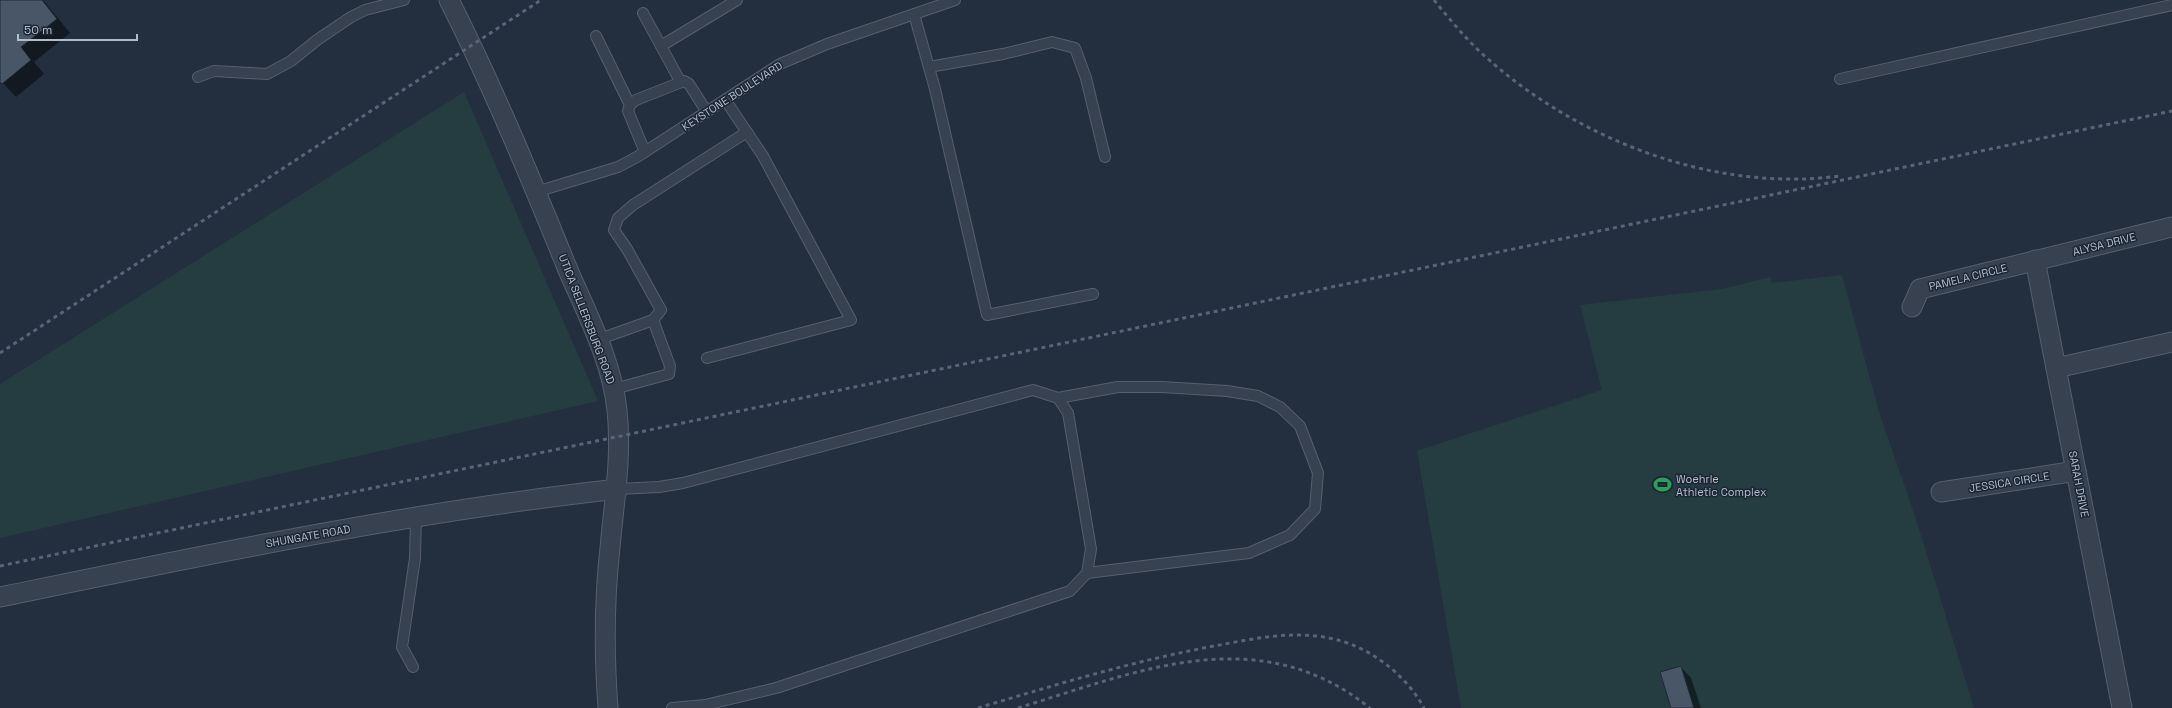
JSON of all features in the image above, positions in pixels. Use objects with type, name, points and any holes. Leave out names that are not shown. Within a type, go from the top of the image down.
[{"type":"street","name":"UTICA SELLERSBURG ROAD","points":[[449,0],[472,45],[536,192],[597,340],[614,389],[619,436],[618,489],[610,547],[605,623],[608,708]]},
{"type":"street","name":"ALYSA DRIVE","points":[[2035,260],[2172,227]]},
{"type":"street","name":"PAMELA CIRCLE","points":[[1912,307],[1920,288],[2035,260]]},
{"type":"street","name":"SARAH DRIVE","points":[[2035,260],[2122,708]]},
{"type":"street","points":[[2056,368],[2172,342]]},
{"type":"street","name":"JESSICA CIRCLE","points":[[1942,492],[2076,471]]},
{"type":"street","name":"SHUNGATE ROAD","points":[[0,597],[271,541],[538,498],[618,489]]},
{"type":"lane","points":[[198,77],[214,71],[267,74],[291,61],[317,40],[351,17],[365,10],[404,0]]},
{"type":"lane","points":[[661,46],[737,0]]},
{"type":"lane","name":"KEYSTONE BOULEVARD","points":[[536,192],[618,166],[645,152],[726,101],[780,64],[827,44],[955,0]]},
{"type":"lane","points":[[1840,79],[2172,5]]},
{"type":"lane","points":[[643,12],[680,81]]},
{"type":"lane","points":[[914,14],[929,67],[987,315],[1093,294]]},
{"type":"lane","points":[[596,36],[630,105]]},
{"type":"lane","points":[[929,67],[1003,54],[1052,42],[1075,48],[1086,78],[1105,157]]},
{"type":"lane","points":[[645,152],[628,111],[630,105],[636,100],[684,80],[689,84],[707,112]]},
{"type":"lane","points":[[707,358],[851,320],[763,156],[726,101]]},
{"type":"lane","points":[[597,340],[653,320],[661,310],[627,249],[614,230],[618,218],[633,205],[747,132]]},
{"type":"lane","points":[[614,389],[669,374],[670,366],[653,320]]},
{"type":"lane","points":[[618,489],[659,487],[683,483],[1033,390],[1058,398],[1118,387],[1162,387],[1220,390],[1258,396],[1280,407],[1300,426],[1318,473],[1315,509],[1290,534],[1249,553],[1087,574],[1070,590],[776,688],[705,705],[672,708]]},
{"type":"lane","points":[[1058,398],[1068,413],[1089,534],[1091,549],[1087,574]]},
{"type":"lane","points":[[413,667],[402,647],[415,558],[416,518]]},
{"type":"green space","points":[[464,92],[598,401],[0,538],[0,384]]},
{"type":"green space","name":"Woehrle Athletic Complex","points":[[1842,275],[1879,412],[1916,519],[1974,708],[1461,708],[1417,451],[1602,390],[1580,305],[1722,289],[1770,277],[1772,283]]},
{"type":"building","points":[[0,0],[42,0],[57,19],[21,47],[31,60],[2,84],[0,82]]},
{"type":"building","points":[[1681,666],[1694,708],[1671,708],[1660,672]]},
{"type":"railway","points":[[0,353],[541,0]]},
{"type":"railway","points":[[1434,0],[1476,48],[1510,77],[1546,103],[1585,126],[1627,145],[1669,160],[1713,171],[1758,178],[1807,179],[1842,176]]},
{"type":"railway","points":[[0,566],[2172,111]]},
{"type":"railway","points":[[978,708],[1093,674],[1180,653],[1258,638],[1292,635],[1325,637],[1353,645],[1366,651],[1378,658],[1399,676],[1409,686],[1424,708]]},
{"type":"railway","points":[[1018,708],[1108,680],[1153,668],[1197,661],[1241,659],[1285,665],[1328,681],[1370,708]]},
{"type":"place","name":"Woehrle Athletic Complex","points":[[1663,485]]}]
